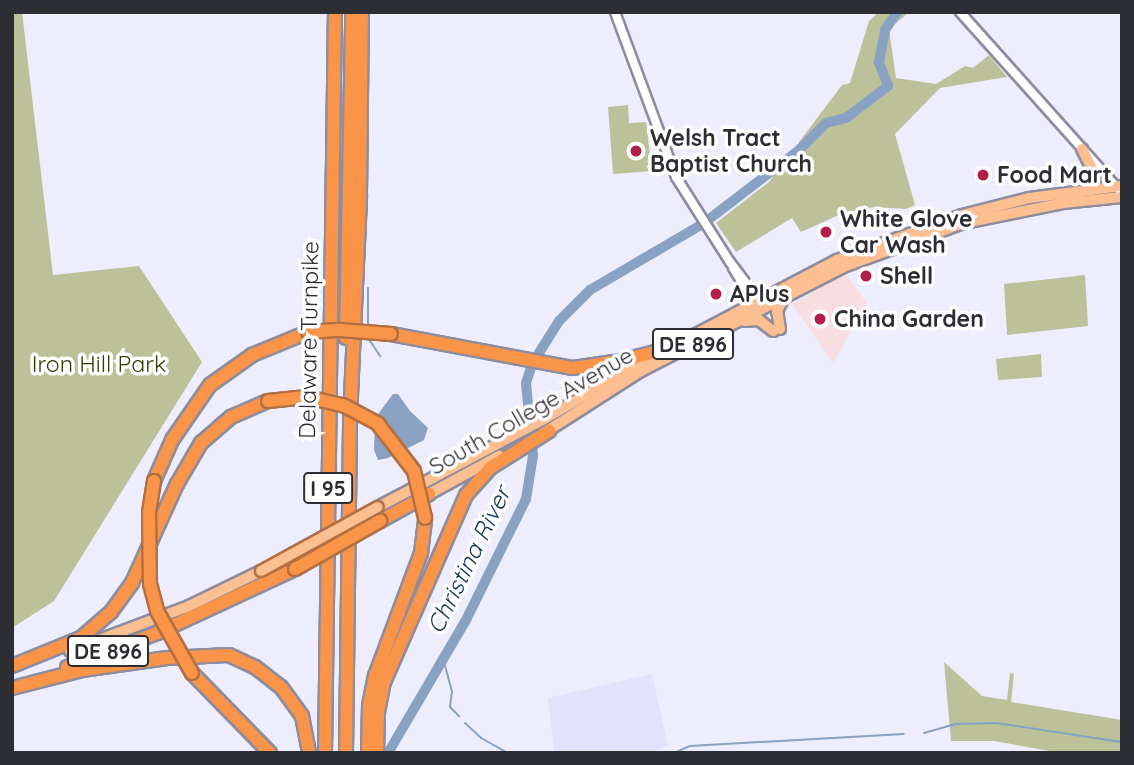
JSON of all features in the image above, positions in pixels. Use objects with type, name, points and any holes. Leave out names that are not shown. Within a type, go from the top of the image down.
[{"type":"highway","name":"Delaware Turnpike","points":[[325,753],[335,12]]},
{"type":"highway","name":"Delaware Turnpike","points":[[350,419],[346,331],[352,12]]},
{"type":"highway","name":"Delaware Turnpike","points":[[346,753],[350,419],[360,195],[362,12]]},
{"type":"highway","points":[[270,753],[192,673],[157,611],[150,584],[149,512],[155,481],[172,440],[210,385],[252,355],[308,332],[340,330],[391,334],[573,368],[611,363],[667,349]]},
{"type":"highway","points":[[12,667],[81,638],[111,612],[132,583],[177,484],[201,443],[231,417],[268,401],[307,397],[343,405],[379,424],[414,471],[425,518],[421,553],[380,679],[377,753]]},
{"type":"highway","points":[[368,753],[369,706],[466,495],[490,468],[547,424]]},
{"type":"highway","name":"South College Avenue","points":[[12,687],[157,633],[295,569],[429,494]]},
{"type":"highway","points":[[189,606],[202,612]]},
{"type":"highway","name":"South College Avenue","points":[[12,667],[70,651]]},
{"type":"highway","points":[[12,687],[82,670],[167,658],[229,655],[255,667],[281,687],[302,716],[309,753]]},
{"type":"main road","points":[[1082,149],[1095,175],[1092,190]]},
{"type":"main road","name":"South College Avenue","points":[[547,424],[667,349],[759,305],[837,260],[939,222],[1029,198],[1092,190],[1120,191]]},
{"type":"main road","name":"South College Avenue","points":[[70,651],[189,606],[261,571],[519,433],[547,424],[736,322],[759,305],[784,297],[843,267],[940,230],[1026,209],[1120,191]]},
{"type":"main road","points":[[736,322],[759,320],[777,330],[776,311],[784,297]]},
{"type":"main road","name":"South College Avenue","points":[[429,494],[520,447]]},
{"type":"street","points":[[615,12],[670,166],[759,305]]},
{"type":"street","points":[[960,12],[1120,191]]},
{"type":"shaded area","points":[[845,273],[867,303],[833,363],[792,304]]},
{"type":"shaded area","points":[[652,674],[668,746],[647,753],[554,753],[548,698]]},
{"type":"green space","name":"Iron Hill Park","points":[[12,12],[22,12],[53,275],[139,266],[202,362],[54,601],[12,628]]},
{"type":"green space","points":[[879,12],[909,12],[889,29],[896,78],[936,84],[965,66],[973,68],[989,55],[1007,77],[940,88],[895,134],[915,205],[906,209],[874,207],[841,214],[801,232],[792,218],[736,252],[716,223],[769,182],[842,85],[850,83],[869,21]]},
{"type":"green space","points":[[628,105],[629,123],[646,122],[652,171],[613,174],[608,107]]},
{"type":"green space","points":[[1085,275],[1088,326],[1007,335],[1004,284]]},
{"type":"green space","points":[[1041,354],[1042,377],[998,380],[996,359]]},
{"type":"green space","points":[[944,662],[982,696],[1007,700],[1010,673],[1014,674],[1011,702],[1122,720],[1122,753],[1061,753],[994,741],[951,741]]},
{"type":"water","points":[[393,394],[398,394],[410,411],[428,428],[424,440],[388,458],[378,460],[374,450],[375,418]]},
{"type":"waterway","name":"Christina River","points":[[388,753],[465,622],[526,499],[533,456],[526,383],[532,364],[559,321],[590,290],[704,223],[798,151],[826,123],[846,118],[888,86],[879,62],[885,30],[897,12]]},
{"type":"waterway","points":[[368,288],[368,326]]},
{"type":"waterway","points":[[368,338],[380,356]]},
{"type":"waterway","points":[[443,658],[452,691],[450,707],[459,716]]},
{"type":"waterway","points":[[465,723],[481,738],[508,753]]},
{"type":"waterway","points":[[924,733],[955,724],[996,723],[1122,742]]},
{"type":"waterway","points":[[674,753],[690,746],[904,734]]},
{"type":"place","name":"Welsh Tract Baptist Church","points":[[636,151]]},
{"type":"place","name":"Food Mart","points":[[983,175]]},
{"type":"place","name":"White Glove Car Wash","points":[[826,232]]},
{"type":"place","name":"Shell","points":[[866,276]]},
{"type":"place","name":"APlus","points":[[716,294]]},
{"type":"place","name":"China Garden","points":[[820,319]]}]
